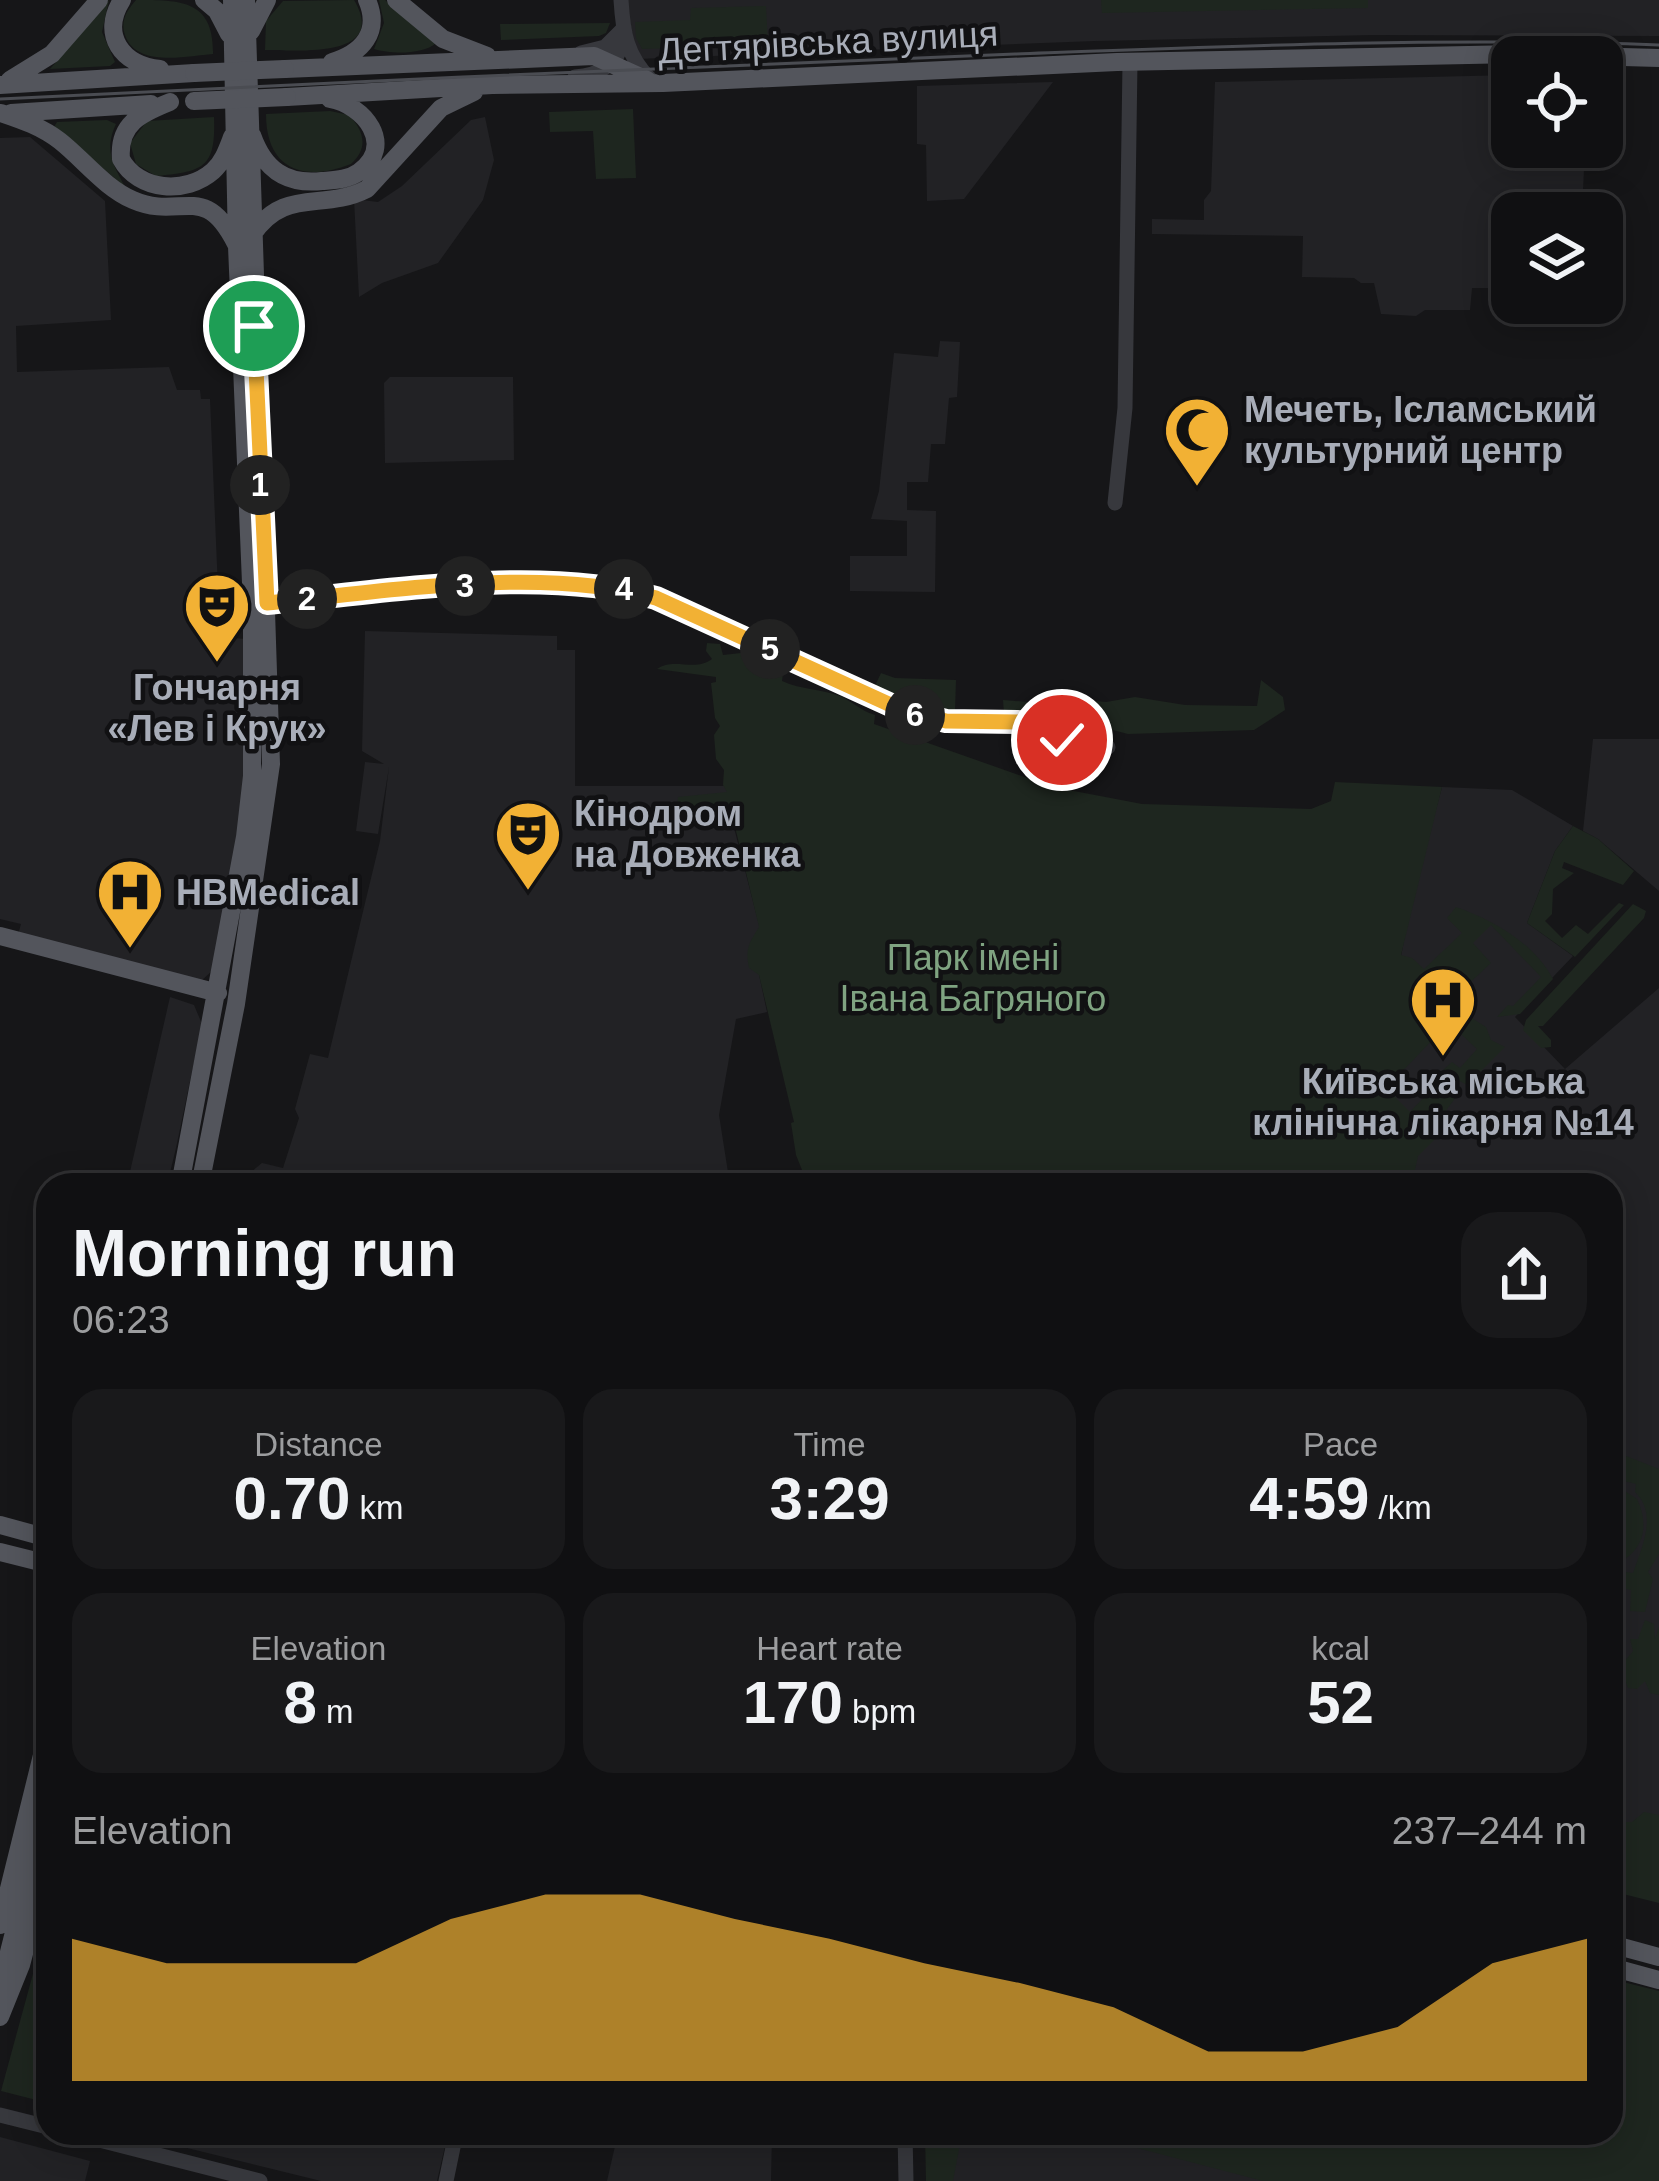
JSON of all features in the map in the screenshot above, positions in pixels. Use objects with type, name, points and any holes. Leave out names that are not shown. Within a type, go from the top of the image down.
[{"type":"main road","points":[[0,85],[52,54],[99,0]]},
{"type":"main road","points":[[122,0],[112,30],[126,58],[150,68],[194,73]]},
{"type":"main road","points":[[205,0],[240,42]]},
{"type":"main road","points":[[182,1173],[245,837],[253,747],[240,42],[232,0]]},
{"type":"main road","points":[[240,42],[246,0]]},
{"type":"main road","points":[[240,42],[267,0]]},
{"type":"main road","points":[[310,68],[351,55],[363,45],[372,23],[367,0]]},
{"type":"main road","points":[[396,0],[443,40],[497,60]]},
{"type":"main road","name":"Дегтярівська вулиця","points":[[0,113],[513,85],[1130,62],[1518,54],[1659,58]]},
{"type":"main road","name":"Дегтярівська вулиця","points":[[0,85],[593,56],[657,82]]},
{"type":"main road","points":[[244,241],[281,206],[353,196],[367,189],[441,108],[492,86]]},
{"type":"main road","points":[[242,126],[263,159],[283,178],[314,182],[358,173],[374,147],[369,121],[349,103],[314,96]]},
{"type":"main road","points":[[170,102],[140,115],[122,136],[121,160],[130,174],[147,185],[187,183],[210,174],[242,126]]},
{"type":"main road","points":[[0,113],[33,124],[58,140],[132,200],[149,205],[197,204],[212,210],[244,241],[267,603],[268,803],[202,1173]]},
{"type":"main road","points":[[0,936],[218,993]]},
{"type":"main road","points":[[0,1525],[36,1535]]},
{"type":"main road","points":[[0,1552],[36,1561]]},
{"type":"main road","points":[[0,1988],[36,1792]]},
{"type":"main road","points":[[0,1925],[36,1832]]},
{"type":"main road","points":[[0,2018],[22,1965],[36,1910]]},
{"type":"main road","points":[[1623,1947],[1659,1957]]},
{"type":"main road","points":[[1623,1970],[1659,1980]]},
{"type":"street","points":[[621,0],[623,34],[634,60],[657,82]]},
{"type":"street","points":[[558,57],[605,46],[623,34]]},
{"type":"street","points":[[513,85],[530,79],[598,74],[612,62],[623,34]]},
{"type":"street","points":[[1115,502],[1125,408],[1130,62]]},
{"type":"street","points":[[267,603],[460,586],[622,588],[656,598],[904,711],[946,721],[1018,722],[1074,744],[1108,747]]},
{"type":"street","points":[[0,2115],[36,2124]]},
{"type":"street","points":[[119,2145],[260,2181]]},
{"type":"street","points":[[446,2181],[454,2145]]},
{"type":"street","points":[[905,2145],[906,2181]]},
{"type":"shaded area","points":[[626,0],[1659,0],[1659,36],[1095,41],[637,59]]},
{"type":"shaded area","points":[[1491,75],[1491,168],[1584,168],[1583,192],[1491,192],[1491,288],[1472,288],[1470,310],[1381,314],[1374,283],[1302,277],[1303,236],[1152,234],[1152,219],[1204,220],[1204,200],[1211,191],[1215,82]]},
{"type":"shaded area","points":[[1053,82],[964,199],[927,201],[926,145],[917,144],[917,86]]},
{"type":"shaded area","points":[[485,117],[494,160],[483,200],[438,263],[382,283],[359,297],[354,199],[378,202],[402,186],[471,120]]},
{"type":"shaded area","points":[[30,137],[105,201],[111,320],[16,326],[17,372],[169,367],[177,390],[200,390],[201,399],[210,399],[220,637],[246,639],[245,802],[213,970],[201,981],[18,935],[21,924],[0,919],[0,138]]},
{"type":"shaded area","points":[[940,341],[960,342],[957,397],[949,398],[945,444],[931,444],[928,482],[907,482],[907,510],[936,511],[935,592],[850,591],[850,556],[907,556],[907,521],[871,519],[879,491],[894,353],[938,357]]},
{"type":"shaded area","points":[[390,377],[513,377],[514,460],[385,463],[384,383]]},
{"type":"shaded area","points":[[365,631],[557,636],[557,650],[575,650],[575,786],[729,786],[733,824],[766,952],[755,956],[767,1012],[736,1019],[719,1115],[728,1173],[250,1173],[262,1163],[283,1168],[299,1118],[295,1109],[310,1054],[328,1058],[380,841],[389,767],[378,834],[356,831],[365,762],[384,764],[362,751]]},
{"type":"shaded area","points":[[1593,739],[1659,739],[1659,891],[1583,831]]},
{"type":"shaded area","name":"Київська міська клінічна лікарня №14","points":[[1442,787],[1512,790],[1573,826],[1555,851],[1527,923],[1573,956],[1515,1017],[1565,1069],[1659,988],[1659,1900],[1623,1891],[1623,1173],[1350,1173],[1385,1039],[1412,899]]},
{"type":"shaded area","points":[[170,997],[194,1005],[202,1024],[176,1148],[170,1173],[130,1173]]},
{"type":"shaded area","points":[[0,2137],[90,2161],[85,2181],[0,2181]]},
{"type":"shaded area","points":[[175,2145],[445,2145],[437,2181],[321,2181]]},
{"type":"shaded area","points":[[615,2145],[772,2145],[771,2181],[607,2181]]},
{"type":"shaded area","points":[[928,2145],[1623,2145],[1659,2181],[929,2181]]},
{"type":"green space","points":[[109,0],[102,32],[115,62],[50,69]]},
{"type":"green space","points":[[136,0],[180,3],[201,13],[212,36],[213,54],[163,58],[140,52],[124,30],[125,16]]},
{"type":"green space","points":[[354,0],[362,19],[359,33],[350,42],[316,50],[265,50],[266,21],[283,1]]},
{"type":"green space","points":[[379,0],[385,0],[436,43],[406,52],[374,49],[384,23]]},
{"type":"green space","points":[[1101,0],[1368,0],[1368,8],[1102,13]]},
{"type":"green space","points":[[766,6],[768,45],[642,49],[636,38],[635,22],[690,20],[691,8]]},
{"type":"green space","points":[[610,23],[599,36],[501,40],[500,24]]},
{"type":"green space","points":[[633,109],[636,178],[596,179],[593,131],[550,132],[549,112]]},
{"type":"green space","points":[[330,111],[349,115],[361,133],[362,146],[351,164],[317,172],[290,167],[280,159],[268,133],[266,114]]},
{"type":"green space","points":[[214,117],[209,157],[196,169],[156,176],[136,164],[130,143],[147,121]]},
{"type":"green space","points":[[107,120],[116,124],[110,151],[125,187],[54,127],[57,122]]},
{"type":"green space","name":"Парк імені Івана Багряного","points":[[707,643],[720,644],[723,655],[750,652],[750,664],[771,661],[784,666],[782,681],[840,696],[875,715],[874,724],[1053,787],[1142,804],[1311,809],[1331,801],[1335,782],[1442,787],[1401,955],[1424,969],[1462,933],[1447,918],[1456,907],[1511,934],[1535,954],[1553,979],[1520,1014],[1497,1017],[1541,977],[1491,925],[1473,943],[1491,963],[1448,1003],[1486,1027],[1491,1040],[1505,1047],[1467,1085],[1442,1071],[1452,1062],[1460,1068],[1477,1049],[1449,1023],[1386,1088],[1410,1112],[1425,1091],[1439,1083],[1459,1093],[1433,1128],[1436,1138],[1418,1156],[1417,1173],[803,1173],[759,975],[749,968],[749,946],[759,927],[732,814],[727,815],[728,827],[714,818],[683,820],[677,811],[678,797],[727,792],[724,770],[716,759],[714,735],[720,726],[711,683],[716,677],[657,669],[706,663],[712,659]]},
{"type":"green space","points":[[881,673],[895,678],[956,680],[955,711],[928,709],[874,688]]},
{"type":"green space","points":[[1261,680],[1283,697],[1285,710],[1254,730],[1128,734],[1059,716],[1004,714],[1003,700],[1043,703],[1051,697],[1106,702],[1135,697],[1185,705],[1257,706]]},
{"type":"green space","points":[[1573,826],[1598,839],[1634,871],[1623,885],[1564,862],[1562,868],[1574,873],[1553,889],[1552,914],[1545,921],[1562,938],[1576,925],[1588,934],[1619,903],[1624,905],[1575,957],[1527,923],[1555,851]]},
{"type":"green space","points":[[1633,904],[1646,911],[1644,918],[1538,1026],[1551,1040],[1551,1047],[1541,1048],[1523,1030],[1526,1020]]},
{"type":"green space","points":[[1623,1455],[1659,1469],[1659,1554],[1648,1572],[1653,1579],[1645,1612],[1630,1611],[1631,1590],[1623,1588],[1623,1572],[1633,1573],[1647,1520],[1636,1484],[1623,1481]]},
{"type":"green space","points":[[1623,1490],[1637,1499],[1643,1520],[1641,1539],[1623,1560]]},
{"type":"green space","points":[[1645,1620],[1654,1624],[1655,1639],[1659,1627],[1659,1695],[1650,1693],[1645,1681],[1637,1689],[1628,1688],[1623,1675],[1623,1663],[1633,1651],[1630,1639],[1638,1639]]},
{"type":"green space","points":[[1623,1810],[1626,1822],[1644,1812],[1659,1815],[1659,1903],[1623,1894]]},
{"type":"green space","points":[[36,1963],[36,2100],[1,2091]]},
{"type":"green space","points":[[1623,1982],[1659,1991],[1659,2181],[1263,2181],[1126,2145],[1623,2145]]},
{"type":"green space","points":[[925,2145],[960,2145],[953,2181],[926,2181]]},
{"type":"tram line","points":[[0,99],[1176,48],[1418,42],[1659,45]]},
{"type":"place","name":"Мечеть, Ісламський культурний центр","points":[[1197,489]]},
{"type":"place","name":"Гончарня «Лев і Крук»","points":[[217,665]]},
{"type":"place","name":"Кінодром на Довженка","points":[[528,893]]},
{"type":"place","name":"HBMedical","points":[[130,951]]},
{"type":"place","name":"Київська міська клінічна лікарня №14","points":[[1443,1059]]},
{"type":"route","points":[[254,326],[267,603],[460,586],[622,588],[656,598],[924,718],[1018,722],[1062,740]]}]
